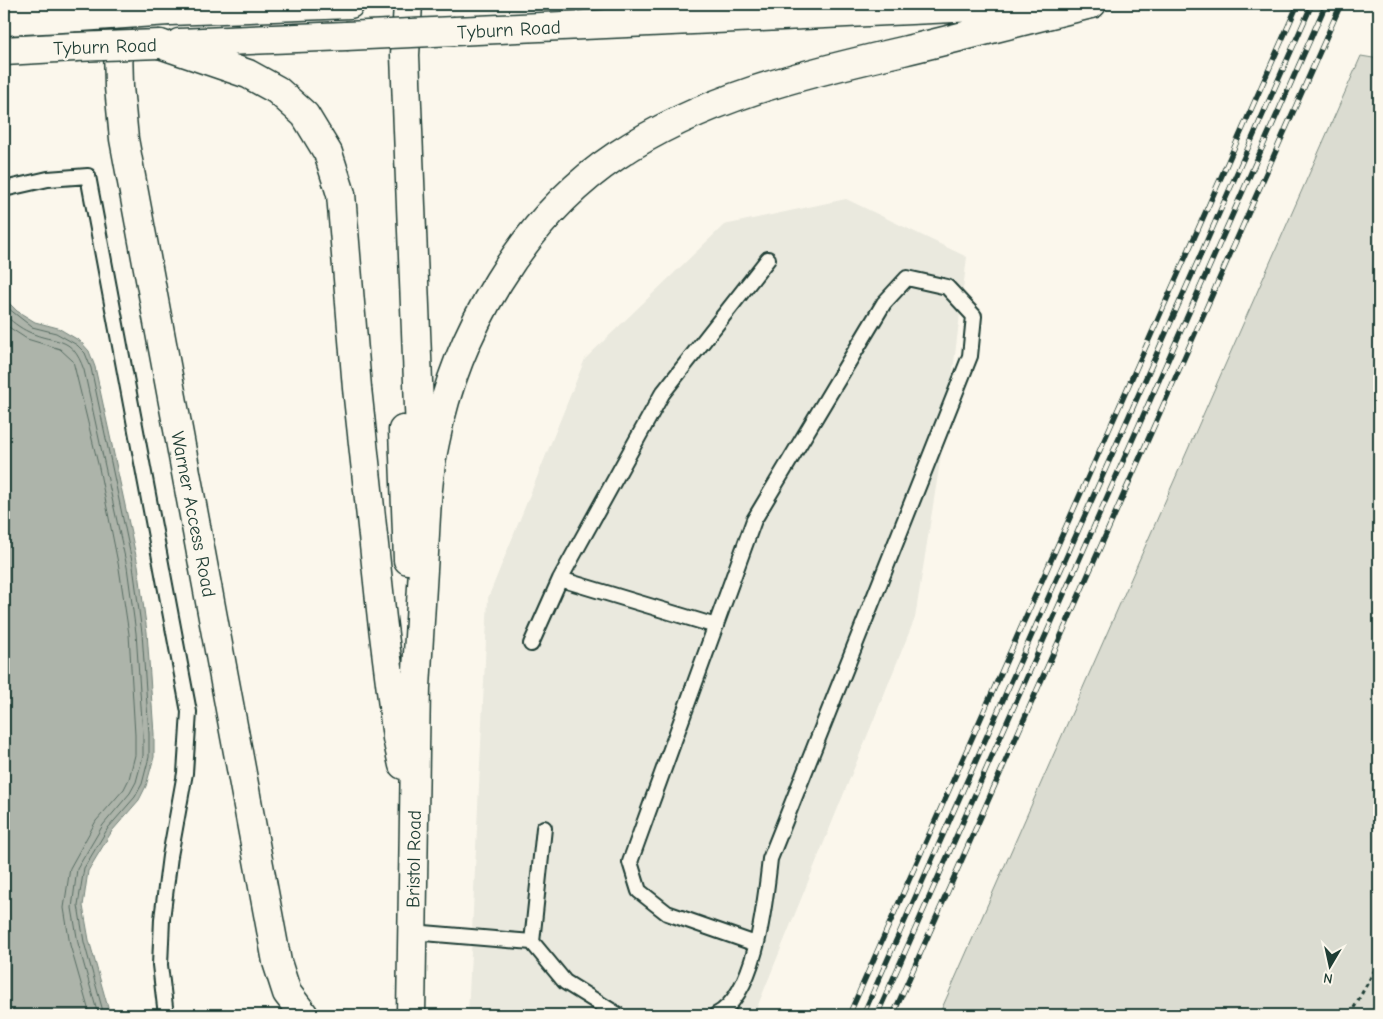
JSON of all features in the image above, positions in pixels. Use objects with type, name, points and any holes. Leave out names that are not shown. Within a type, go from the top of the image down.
[{"type":"main road","name":"Warner Access Road","points":[[117,4],[119,94],[126,148],[276,962],[287,993],[304,1015]]},
{"type":"main road","name":"Tyburn Road","points":[[4,21],[169,11],[350,4]]},
{"type":"main road","points":[[394,4],[387,56],[415,704]]},
{"type":"main road","points":[[408,4],[404,55],[421,442],[415,704]]},
{"type":"main road","name":"Tyburn Road","points":[[4,51],[1045,4]]},
{"type":"main road","points":[[415,704],[428,481],[443,405],[462,350],[488,298],[509,266],[558,206],[617,155],[657,132],[721,102],[787,78],[1092,4]]},
{"type":"main road","points":[[160,44],[248,74],[277,90],[305,115],[328,153],[341,194],[357,388],[382,620],[397,738],[414,814]]},
{"type":"main road","name":"Bristol Road","points":[[411,1015],[415,704]]},
{"type":"lane","points":[[4,190],[48,180],[88,176],[189,712],[185,773],[170,856],[162,919],[160,965],[166,1015]]},
{"type":"lane","points":[[531,644],[560,579],[662,394],[768,259]]},
{"type":"lane","points":[[716,1015],[728,1009],[752,966],[756,944],[770,860],[970,356],[974,316],[947,287],[907,278],[884,303],[754,520],[630,862],[639,891],[667,913],[756,944]]},
{"type":"lane","points":[[560,579],[716,626]]},
{"type":"lane","points":[[544,828],[532,942],[565,982],[618,1015]]},
{"type":"lane","points":[[412,932],[532,942]]},
{"type":"path","points":[[1350,1015],[1379,962]]},
{"type":"shaded area","points":[[1361,56],[1379,59],[1379,1015],[939,1015]]},
{"type":"shaded area","points":[[846,199],[967,257],[948,412],[915,618],[754,1015],[468,1015],[488,598],[585,359],[724,225]]},
{"type":"water","points":[[4,298],[17,311],[35,322],[58,328],[80,341],[89,351],[95,367],[138,565],[147,632],[154,757],[146,786],[139,800],[112,831],[88,871],[83,906],[89,940],[110,1015],[4,1015]]},
{"type":"railway","points":[[849,1015],[1298,4]]},
{"type":"railway","points":[[863,1015],[1312,4]]},
{"type":"railway","points":[[877,1015],[1326,4]]},
{"type":"railway","points":[[893,1015],[1341,4]]}]
